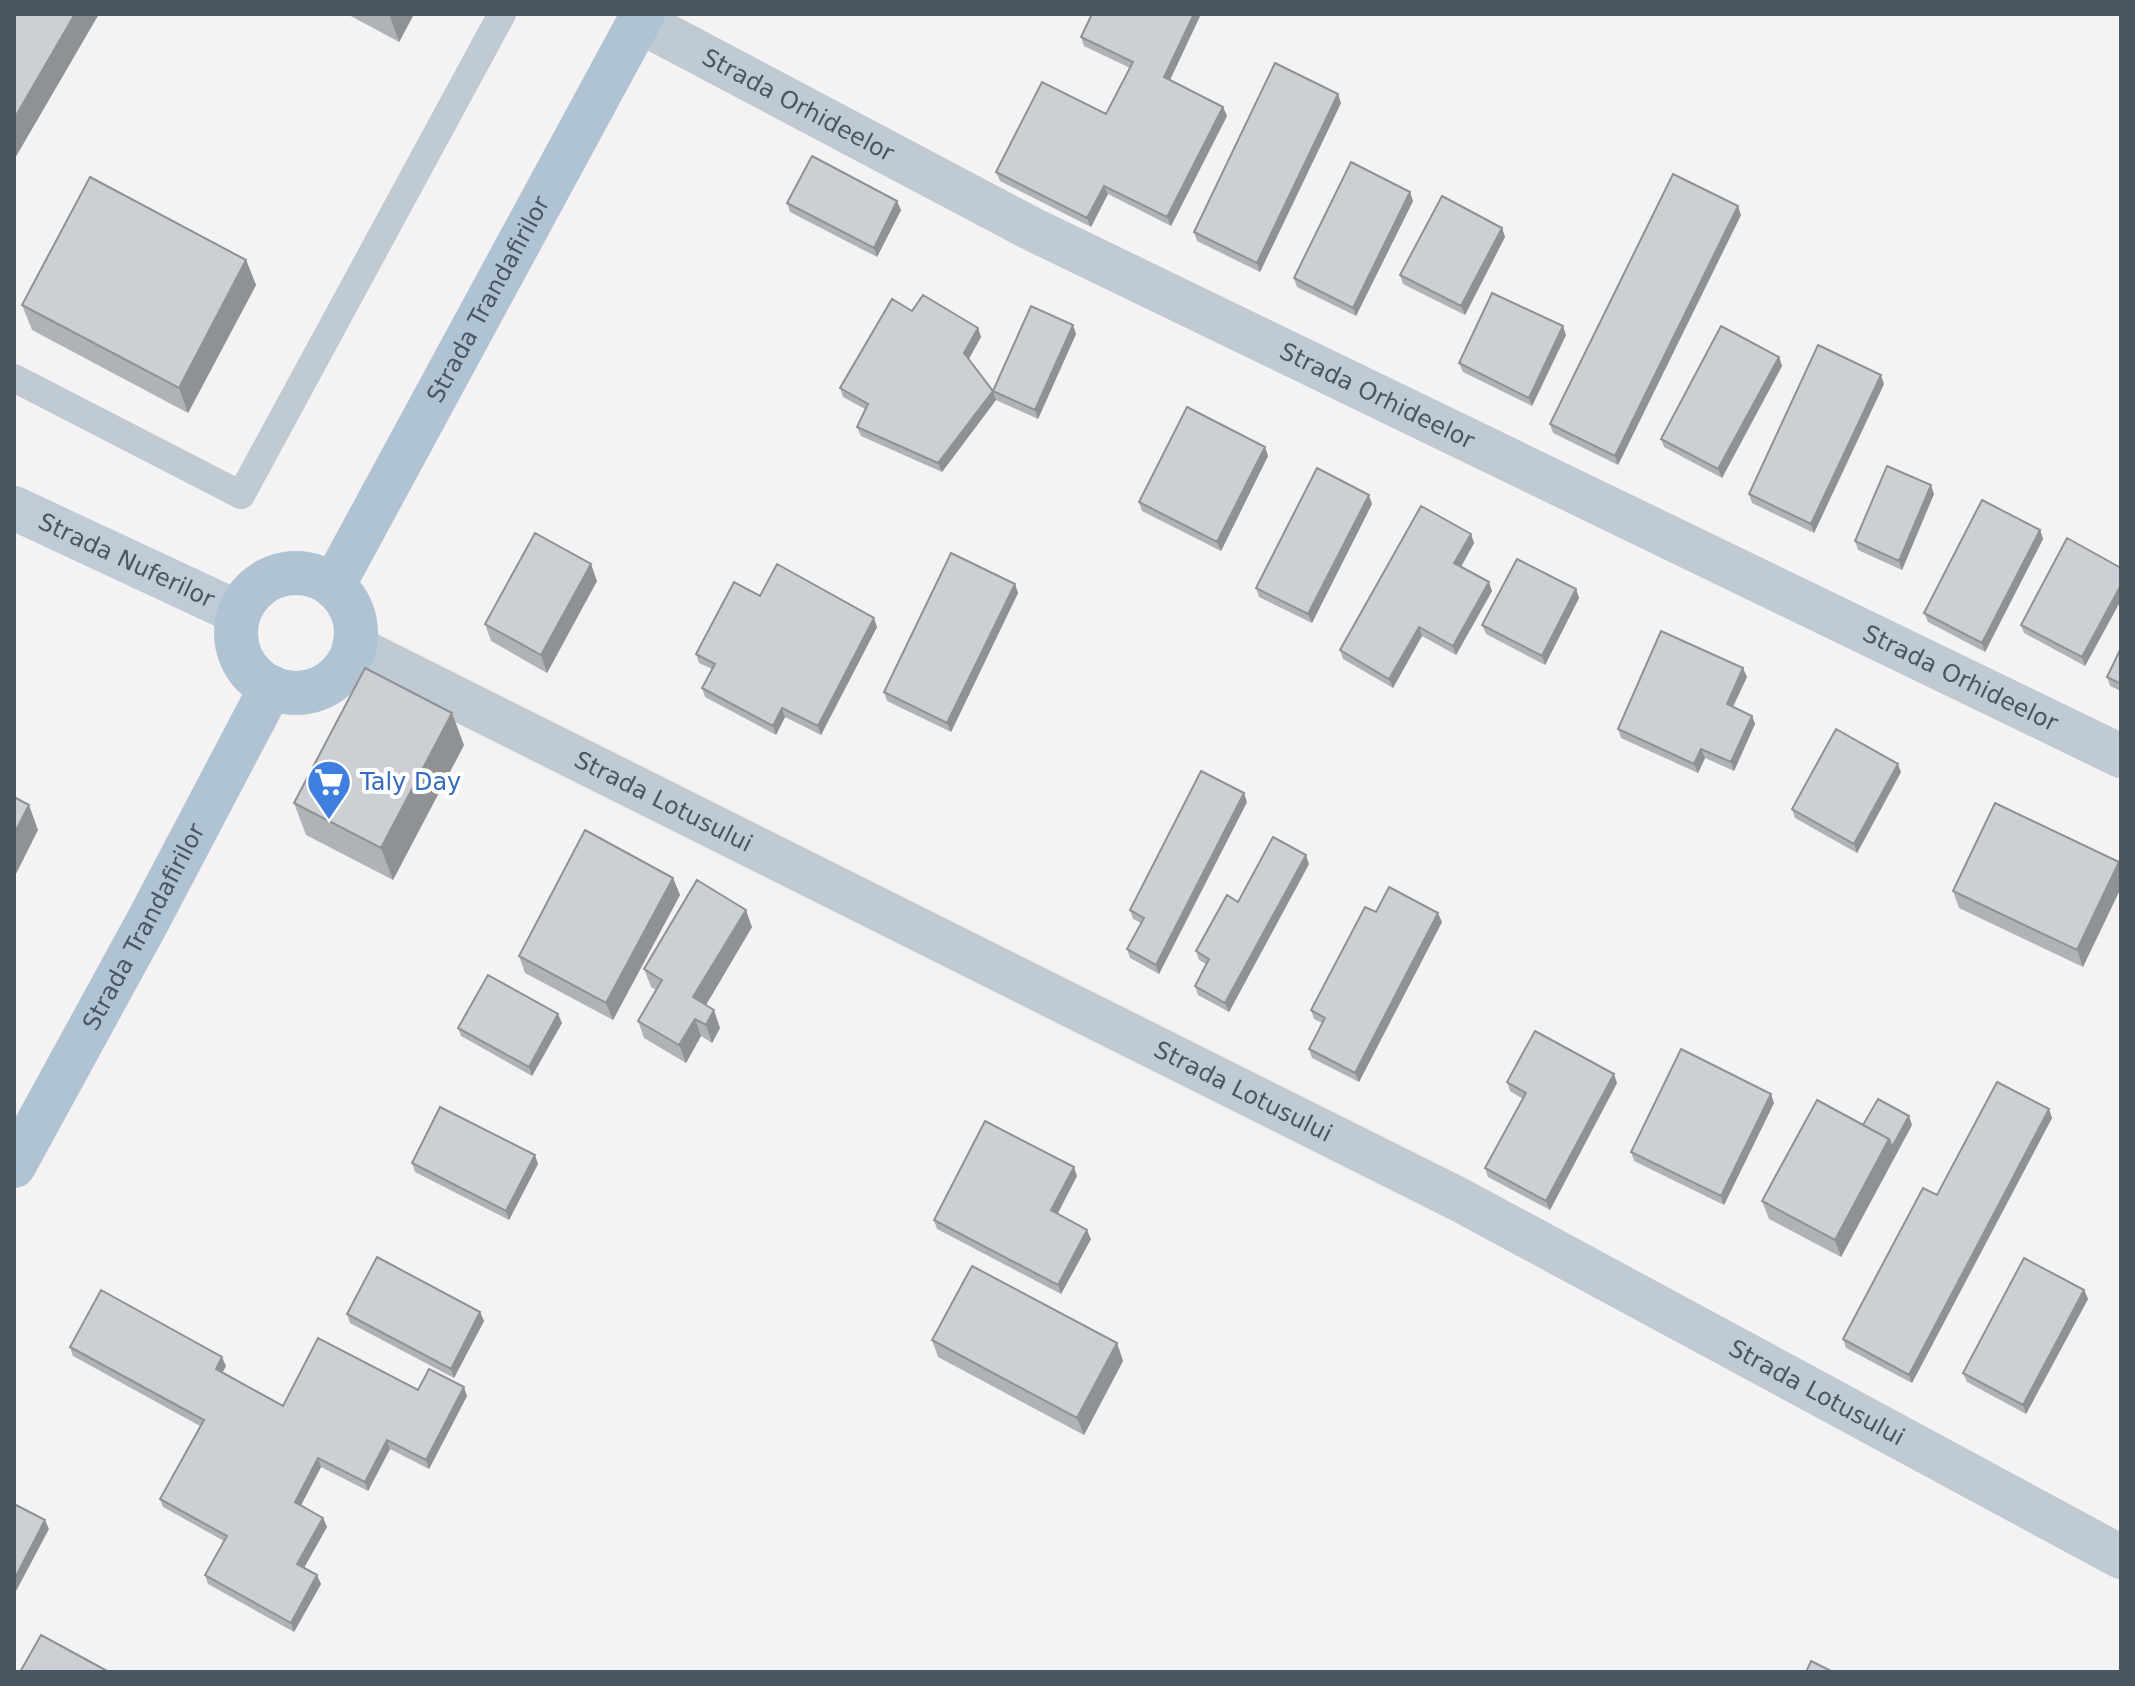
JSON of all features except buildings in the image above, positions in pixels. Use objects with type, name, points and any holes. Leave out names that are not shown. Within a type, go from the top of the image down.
[{"type":"main road","name":"Strada Trandafirilor","points":[[333,586],[641,18]]},
{"type":"main road","name":"Strada Nuferilor","points":[[14,508],[239,613]]},
{"type":"main road","points":[[298,572],[317,577],[333,586],[345,598],[353,613],[356,630],[348,663],[337,677],[322,687],[306,692],[288,692],[256,678],[245,665],[238,648],[236,631],[239,613],[255,590],[279,575],[298,572]]},
{"type":"main road","name":"Strada Trandafirilor","points":[[14,1166],[271,687]]},
{"type":"street","name":"Strada Orhideelor","points":[[641,18],[1030,228],[2121,756]]},
{"type":"street","name":"Strada Lotusului","points":[[354,647],[1460,1200],[2121,1557]]},
{"type":"lane","points":[[14,378],[241,495],[502,14]]},
{"type":"place","name":"Taly Day","points":[[329,821]]}]
